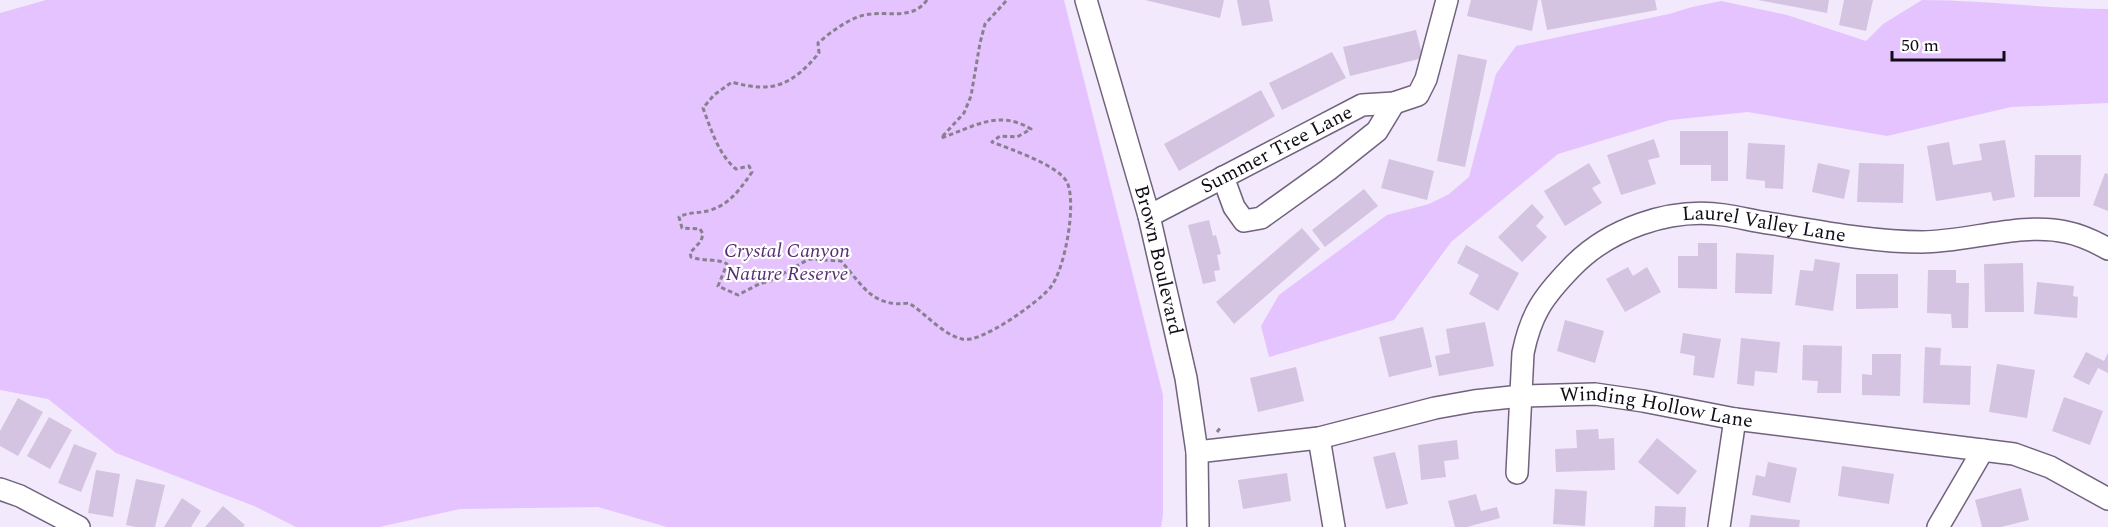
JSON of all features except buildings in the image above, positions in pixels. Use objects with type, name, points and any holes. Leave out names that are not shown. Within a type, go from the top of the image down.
[{"type":"street","name":"Brown Boulevard","points":[[1086,0],[1149,216],[1186,378],[1197,452],[1198,527]]},
{"type":"street","name":"Summer Tree Lane","points":[[1149,216],[1362,105],[1394,103],[1418,95],[1426,80],[1447,0]]},
{"type":"street","points":[[1223,177],[1234,207],[1244,221],[1261,218],[1377,131],[1394,103]]},
{"type":"street","name":"Laurel Valley Lane","points":[[1517,473],[1523,353],[1535,312],[1548,291],[1578,260],[1594,247],[1641,225],[1669,215],[1723,214],[1849,235],[1922,242],[2035,230],[2064,231],[2087,238],[2108,249]]},
{"type":"street","name":"Winding Hollow Lane","points":[[1197,452],[1319,438],[1435,408],[1521,396],[1595,394],[1735,418],[2014,454],[2050,467],[2106,493]]},
{"type":"street","points":[[1719,527],[1735,418]]},
{"type":"street","points":[[1319,438],[1334,527]]},
{"type":"street","points":[[1938,527],[1983,450]]},
{"type":"street","points":[[1,492],[20,496],[79,527]]},
{"type":"path","points":[[927,0],[914,12],[872,14],[859,17],[829,33],[818,43],[819,53],[803,71],[789,80],[768,88],[750,87],[732,82],[714,95],[703,108],[718,144],[730,164],[736,170],[748,166],[752,172],[741,189],[721,205],[679,217],[682,228],[700,229],[703,234],[701,241],[690,253],[692,257],[702,261],[721,260],[727,264],[718,286],[738,295],[809,259],[841,261],[873,297],[896,305],[909,303],[948,332],[963,339],[980,337],[998,327],[1018,314],[1050,287],[1060,270],[1067,232],[1071,197],[1066,181],[1039,160],[992,142],[1000,136],[1017,137],[1031,129],[1007,119],[982,122],[941,138],[963,113],[971,96],[985,24],[1006,0]]},
{"type":"path","points":[[1217,432],[1221,426]]},
{"type":"green space","name":"Crystal Canyon Nature Reserve","points":[[46,0],[1064,0],[1163,395],[1163,515],[1161,527],[667,527],[598,507],[460,509],[379,527],[296,527],[254,506],[116,453],[48,399],[0,390],[0,13]]},
{"type":"green space","points":[[1922,0],[2108,9],[2108,103],[2011,107],[1887,136],[1748,112],[1670,120],[1558,154],[1451,242],[1394,320],[1269,357],[1261,326],[1279,295],[1387,215],[1429,204],[1449,194],[1469,177],[1496,74],[1516,46],[1721,1],[1787,15],[1866,41],[1883,24]]}]
